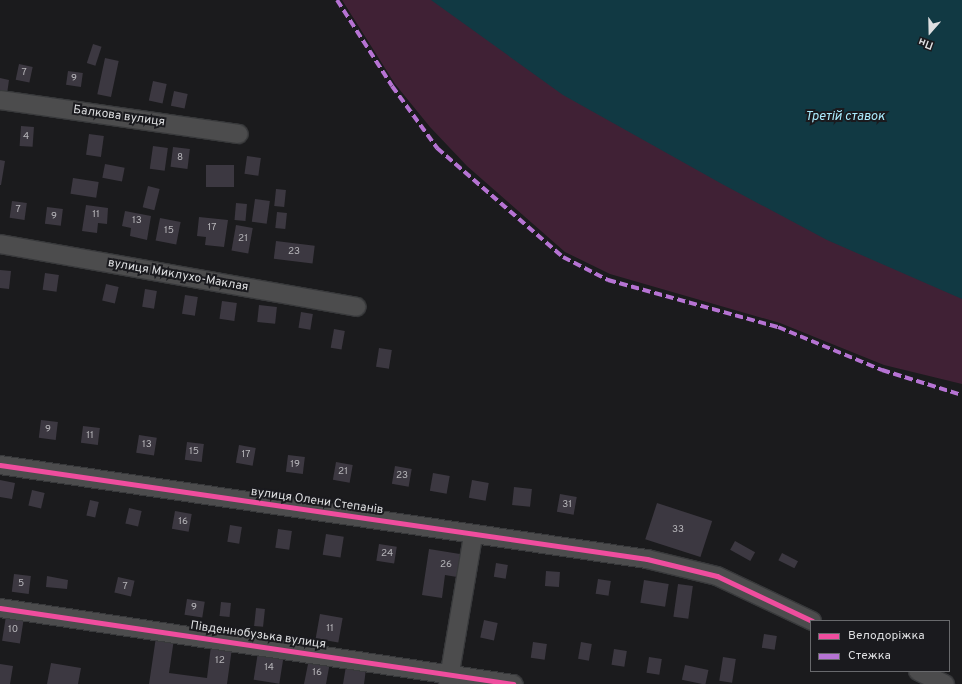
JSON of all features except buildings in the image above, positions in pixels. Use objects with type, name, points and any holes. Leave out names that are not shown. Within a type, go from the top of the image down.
[{"type":"street","name":"Балкова вулиця","points":[[0,100],[239,134]]},
{"type":"street","name":"вулиця Миклухо-Маклая","points":[[0,244],[356,307]]},
{"type":"street","name":"вулиця Олени Степанів","points":[[0,465],[473,536],[647,559],[717,576],[810,620]]},
{"type":"street","points":[[449,679],[473,536]]},
{"type":"street","name":"Південнобузька вулиця","points":[[0,608],[449,679],[513,684]]},
{"type":"street","points":[[920,672],[945,684]]},
{"type":"shaded area","points":[[342,0],[962,0],[962,384],[884,365],[780,323],[610,274],[565,252],[467,166],[430,127],[395,84]]},
{"type":"water","name":"Третій ставок","points":[[431,0],[962,0],[962,299],[827,240],[722,184],[563,95]]},
{"type":"marked path","points":[[337,0],[392,86],[437,148],[563,257],[608,280],[778,327],[882,370],[962,395]]},
{"type":"cycle path","points":[[0,465],[647,559],[717,576],[810,620]]},
{"type":"cycle path","points":[[0,608],[513,684]]}]
